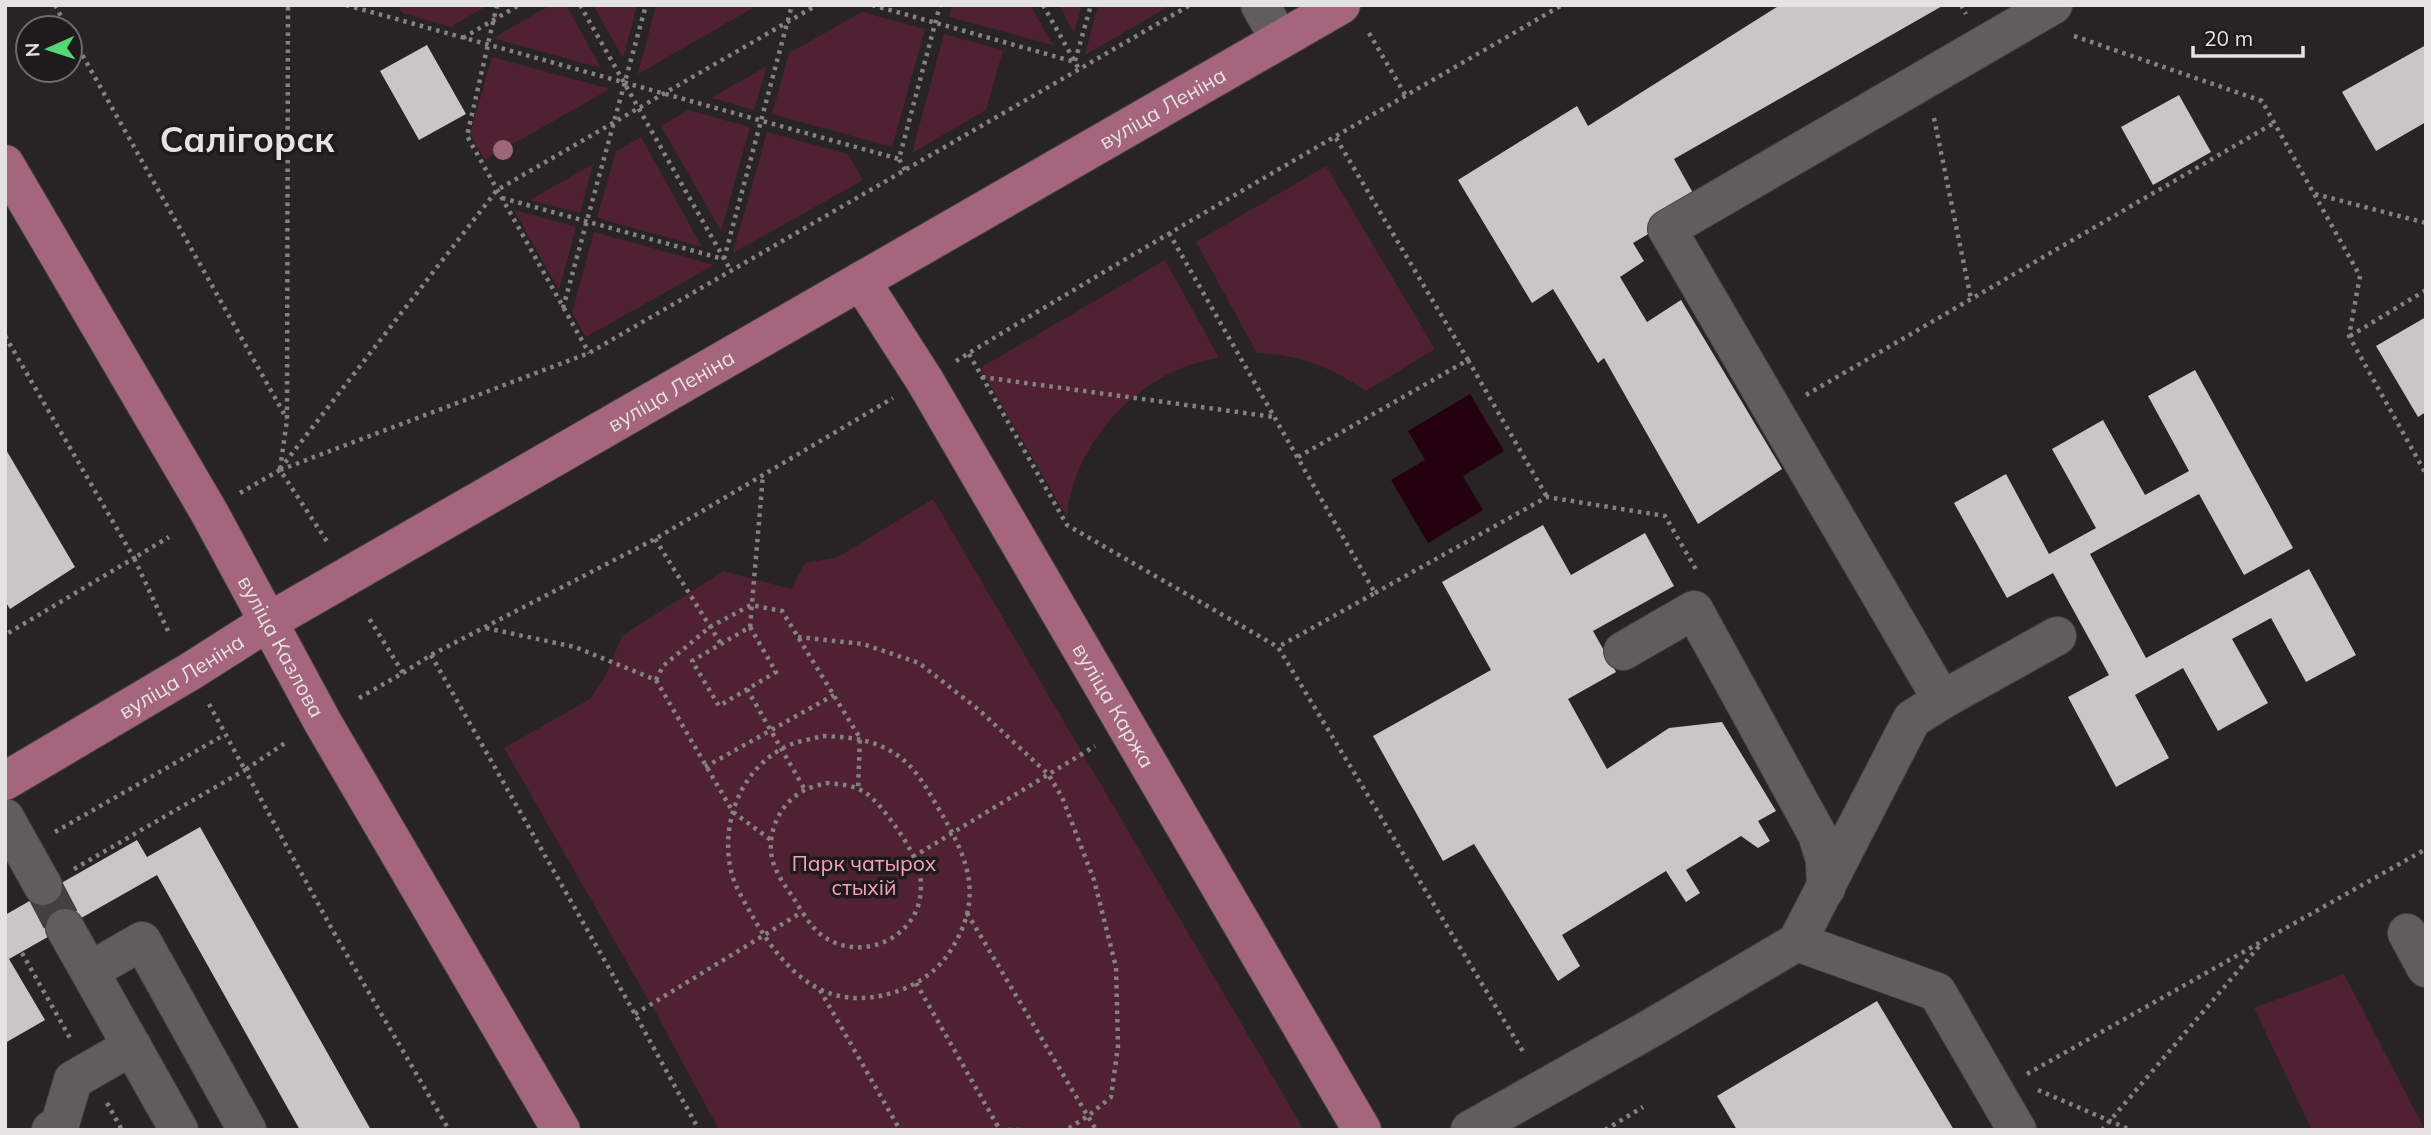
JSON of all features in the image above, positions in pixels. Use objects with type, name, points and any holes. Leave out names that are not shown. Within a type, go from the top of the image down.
[{"type":"main road","name":"вуліца Леніна","points":[[5,781],[268,622],[1341,5]]},
{"type":"main road","name":"вуліца Казлова","points":[[5,164],[209,513],[322,721],[561,1130]]},
{"type":"main road","name":"вуліца Каржа","points":[[861,281],[909,389],[1362,1130]]},
{"type":"lane","points":[[1260,5],[1280,40]]},
{"type":"lane","points":[[1942,700],[1667,229],[2040,13]]},
{"type":"lane","points":[[1623,651],[1694,610],[1817,834],[1825,860],[1826,888]]},
{"type":"lane","points":[[1470,1130],[1797,942],[1912,719],[2057,636]]},
{"type":"lane","points":[[5,818],[45,885]]},
{"type":"lane","points":[[65,928],[179,1130]]},
{"type":"lane","points":[[2407,933],[2426,968]]},
{"type":"lane","points":[[90,971],[142,941],[247,1130]]},
{"type":"lane","points":[[1797,942],[1937,992],[2017,1130]]},
{"type":"lane","points":[[51,1130],[60,1124],[73,1080],[132,1046]]},
{"type":"path","points":[[288,5],[288,420],[280,470],[328,543]]},
{"type":"path","points":[[346,5],[899,159]]},
{"type":"path","points":[[497,5],[467,136],[589,353]]},
{"type":"path","points":[[462,39],[519,5]]},
{"type":"path","points":[[580,5],[731,271]]},
{"type":"path","points":[[563,309],[646,5]]},
{"type":"path","points":[[724,260],[792,5]]},
{"type":"path","points":[[280,470],[497,190],[817,5]]},
{"type":"path","points":[[872,5],[1075,62]]},
{"type":"path","points":[[905,170],[899,159],[940,5]]},
{"type":"path","points":[[1043,5],[1079,69]]},
{"type":"path","points":[[1075,62],[1091,5]]},
{"type":"path","points":[[233,497],[280,470],[589,353],[1190,5]]},
{"type":"path","points":[[359,698],[431,655],[655,539],[1169,233],[1562,5]]},
{"type":"path","points":[[2040,13],[2262,101],[2360,276],[2349,336],[2426,474]]},
{"type":"path","points":[[1369,33],[1406,96]]},
{"type":"path","points":[[84,58],[288,420]]},
{"type":"path","points":[[1926,79],[1971,299]]},
{"type":"path","points":[[1774,413],[2274,123]]},
{"type":"path","points":[[1336,138],[1547,497]]},
{"type":"path","points":[[2314,193],[2426,223]]},
{"type":"path","points":[[501,198],[724,260]]},
{"type":"path","points":[[1169,233],[1374,593]]},
{"type":"path","points":[[2349,336],[2426,290]]},
{"type":"path","points":[[5,336],[134,558],[168,631]]},
{"type":"path","points":[[969,354],[1067,525],[1278,648],[1545,1088]]},
{"type":"path","points":[[1298,457],[1468,360]]},
{"type":"path","points":[[981,377],[1274,417]]},
{"type":"path","points":[[750,627],[692,661],[719,706],[776,671],[750,627],[764,475]]},
{"type":"path","points":[[1278,648],[1547,497],[1665,516]]},
{"type":"path","points":[[5,635],[169,537]]},
{"type":"path","points":[[655,539],[721,644]]},
{"type":"path","points":[[656,680],[663,666],[710,627],[751,605],[782,611],[860,738],[858,789]]},
{"type":"path","points":[[367,615],[403,673]]},
{"type":"path","points":[[485,628],[575,647],[656,680],[733,812],[771,840]]},
{"type":"path","points":[[798,637],[863,644],[919,663],[979,710],[1048,774],[1062,797],[1094,880],[1116,967],[1118,1046],[1111,1097],[1066,1130]]},
{"type":"path","points":[[431,655],[699,1130]]},
{"type":"path","points":[[747,690],[805,790]]},
{"type":"path","points":[[705,767],[834,695]]},
{"type":"path","points":[[209,704],[333,931],[449,1130]]},
{"type":"path","points":[[45,885],[51,834],[224,735]]},
{"type":"path","points":[[823,736],[860,738],[894,753],[922,779],[966,861],[970,898],[961,934],[941,965],[911,987],[881,997],[850,998],[819,989],[793,973],[772,949],[731,873],[727,835],[736,799],[757,768],[787,746],[823,736]]},
{"type":"path","points":[[45,885],[245,770],[288,741]]},
{"type":"path","points":[[914,857],[1101,742]]},
{"type":"path","points":[[826,783],[846,785],[866,793],[882,807],[914,857],[921,887],[917,908],[907,926],[890,940],[873,947],[854,948],[835,943],[819,933],[780,879],[773,861],[771,840],[776,820],[788,802],[805,790],[826,783]]},
{"type":"path","points":[[2017,1080],[2426,849]]},
{"type":"path","points":[[635,1014],[802,912]]},
{"type":"path","points":[[967,912],[1096,1130]]},
{"type":"path","points":[[2102,1130],[2263,942]]},
{"type":"path","points":[[916,983],[1000,1130]]},
{"type":"path","points":[[819,989],[900,1130]]},
{"type":"path","points":[[1605,1130],[1643,1107]]},
{"type":"path","points":[[1008,1130],[1024,1130]]},
{"type":"green space","points":[[397,5],[488,5],[451,27],[402,13]]},
{"type":"green space","points":[[551,5],[566,5],[601,68],[493,38]]},
{"type":"green space","points":[[593,5],[637,5],[623,58]]},
{"type":"green space","points":[[656,5],[758,5],[638,74]]},
{"type":"green space","points":[[952,5],[1030,5],[1053,45],[949,17]]},
{"type":"green space","points":[[1059,5],[1082,5],[1074,33]]},
{"type":"green space","points":[[1098,5],[1171,5],[1085,55]]},
{"type":"green space","points":[[862,12],[925,29],[892,147],[772,114],[789,53]]},
{"type":"green space","points":[[944,34],[1003,50],[986,110],[912,153]]},
{"type":"green space","points":[[492,57],[610,89],[511,145],[514,152],[499,161],[495,154],[485,160],[470,134]]},
{"type":"green space","points":[[767,66],[754,110],[711,98]]},
{"type":"green space","points":[[688,110],[750,127],[721,231],[661,126]]},
{"type":"green space","points":[[767,132],[848,154],[863,180],[733,253]]},
{"type":"green space","points":[[641,137],[702,247],[597,218],[616,151]]},
{"type":"green space","points":[[593,164],[580,213],[530,200]]},
{"type":"green space","points":[[1326,166],[1435,349],[1366,391],[1341,376],[1301,359],[1257,353],[1196,242]]},
{"type":"green space","points":[[514,210],[576,227],[559,290]]},
{"type":"green space","points":[[594,232],[714,265],[586,337],[572,313]]},
{"type":"green space","points":[[1165,260],[1219,358],[1191,365],[1164,377],[1139,393],[1117,413],[1098,436],[1083,461],[1072,489],[1067,517],[980,368]]},
{"type":"green space","name":"Парк чатырох стыхій","points":[[933,499],[1304,1130],[719,1130],[656,1013],[504,748],[590,699],[606,674],[622,636],[723,571],[791,589],[805,563],[838,557]]},
{"type":"green space","points":[[2344,974],[2425,1130],[2312,1130],[2254,1008]]},
{"type":"shaded area","points":[[1470,394],[1504,451],[1463,476],[1483,510],[1428,543],[1391,480],[1425,460],[1408,431]]},
{"type":"building","points":[[1780,5],[1944,5],[1674,159],[1693,193],[1649,220],[1655,230],[1633,243],[1644,261],[1620,277],[1647,322],[1681,300],[1782,469],[1698,524],[1604,358],[1598,363],[1553,289],[1532,303],[1458,180],[1577,106],[1588,126]]},
{"type":"building","points":[[427,45],[466,114],[419,140],[380,71]]},
{"type":"building","points":[[2426,45],[2426,122],[2376,151],[2342,92]]},
{"type":"building","points":[[2179,95],[2211,152],[2153,185],[2121,127]]},
{"type":"building","points":[[2426,317],[2426,412],[2418,417],[2376,346]]},
{"type":"building","points":[[2195,370],[2293,548],[2244,575],[2199,494],[2090,554],[2146,658],[2309,569],[2356,655],[2306,682],[2271,618],[2232,639],[2268,703],[2218,731],[2183,668],[2135,695],[2169,758],[2116,787],[2068,697],[2109,675],[2053,573],[2007,598],[1954,503],[2006,474],[2049,554],[2096,528],[2052,449],[2103,420],[2145,495],[2189,471],[2148,396]]},
{"type":"building","points":[[5,448],[75,567],[10,609],[5,601]]},
{"type":"building","points":[[1543,525],[1571,575],[1645,533],[1674,586],[1593,631],[1616,672],[1568,699],[1607,769],[1669,728],[1722,722],[1776,811],[1758,821],[1770,841],[1758,848],[1741,836],[1686,870],[1700,893],[1686,902],[1666,871],[1562,935],[1580,966],[1558,981],[1474,844],[1443,861],[1373,736],[1491,670],[1442,582]]},
{"type":"building","points":[[200,827],[371,1130],[300,1130],[157,875],[9,959],[45,1020],[5,1043],[5,915],[137,840],[147,857]]},
{"type":"building","points":[[1877,1001],[1954,1130],[1737,1130],[1717,1096]]},
{"type":"tunnel","points":[[43,886],[65,928]]},
{"type":"district","name":"Салігорск","points":[[247,139]]}]
